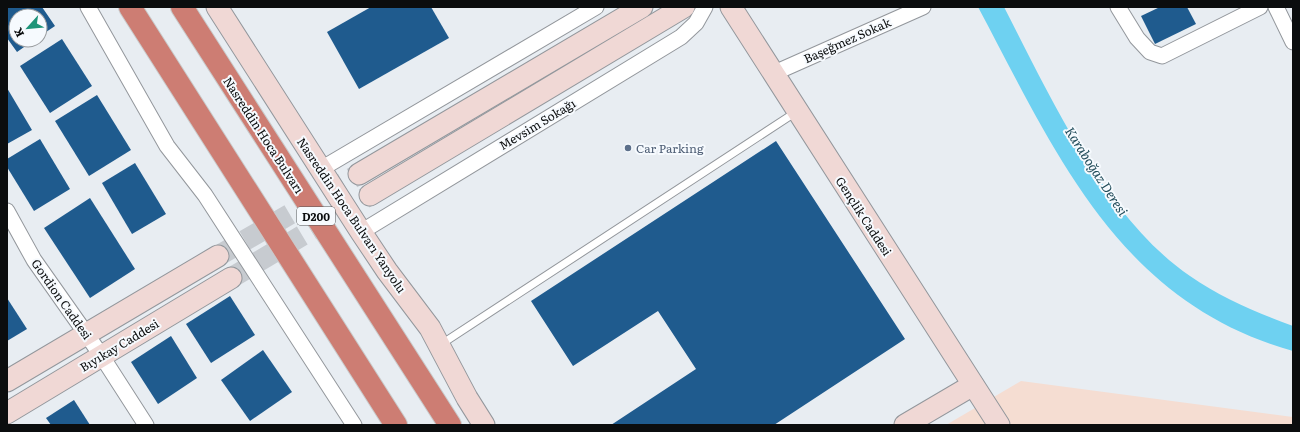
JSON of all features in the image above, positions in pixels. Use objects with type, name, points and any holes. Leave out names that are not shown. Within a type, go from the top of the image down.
[{"type":"highway","points":[[130,7],[396,425]]},
{"type":"highway","name":"Nasreddin Hoca Bulvarı","points":[[182,7],[450,425]]},
{"type":"street","points":[[88,7],[167,146],[204,195],[354,425]]},
{"type":"street","name":"Nasreddin Hoca Bulvarı Yanyolu","points":[[217,7],[361,232],[430,328],[467,398],[484,425]]},
{"type":"street","points":[[321,169],[596,7]]},
{"type":"street","points":[[359,174],[642,7]]},
{"type":"street","name":"Mevsim Sokağı","points":[[370,195],[684,7]]},
{"type":"street","name":"Mevsim Sokağı","points":[[361,232],[681,37],[696,23],[705,7]]},
{"type":"street","name":"Gençlik Caddesi","points":[[731,7],[772,74],[999,425]]},
{"type":"street","name":"Başeğmez Sokak","points":[[772,74],[923,7]]},
{"type":"street","points":[[1118,7],[1141,43],[1150,52],[1162,56],[1260,7]]},
{"type":"street","points":[[1276,7],[1293,42]]},
{"type":"street","name":"Gordion Caddesi","points":[[7,211],[34,260],[101,355],[146,425]]},
{"type":"street","points":[[7,381],[85,333],[218,256]]},
{"type":"street","name":"Bıyıkay Caddesi","points":[[7,413],[231,278]]},
{"type":"street","points":[[905,425],[972,385]]},
{"type":"lane","points":[[440,345],[797,111]]},
{"type":"shaded area","points":[[1021,381],[1293,417],[1293,425],[946,425]]},
{"type":"water","points":[[978,7],[1004,7],[1082,153],[1106,189],[1132,222],[1159,251],[1202,284],[1266,316],[1293,326],[1293,351],[1232,328],[1181,297],[1137,259],[1099,215],[1066,167],[1036,115]]},
{"type":"building","points":[[7,7],[42,7],[43,8],[8,8],[8,39]]},
{"type":"building","points":[[371,7],[431,7],[449,38],[359,89],[327,32]]},
{"type":"building","points":[[1160,7],[1187,7],[1196,24],[1155,44],[1141,16]]},
{"type":"building","points":[[48,16],[55,26],[48,31]]},
{"type":"building","points":[[62,39],[92,86],[50,113],[20,66]]},
{"type":"building","points":[[14,48],[23,48],[17,52]]},
{"type":"building","points":[[7,88],[32,130],[7,144]]},
{"type":"building","points":[[97,95],[131,150],[89,176],[55,121]]},
{"type":"building","points":[[40,139],[70,189],[34,211],[7,167],[7,159]]},
{"type":"building","points":[[776,141],[905,339],[774,425],[611,425],[696,369],[658,311],[573,366],[531,301]]},
{"type":"building","points":[[135,163],[166,214],[132,234],[102,183]]},
{"type":"building","points":[[90,198],[135,269],[90,298],[44,228]]},
{"type":"building","points":[[230,296],[255,335],[211,363],[186,324]]},
{"type":"building","points":[[7,298],[27,329],[7,341]]},
{"type":"building","points":[[171,336],[197,378],[158,404],[131,362]]},
{"type":"building","points":[[263,350],[292,392],[250,421],[221,380]]},
{"type":"building","points":[[74,400],[90,425],[51,425],[46,418]]},
{"type":"tunnel","points":[[218,256],[359,174]]},
{"type":"tunnel","points":[[231,278],[370,195]]},
{"type":"place","name":"Car Parking","points":[[628,148]]},
{"type":"water label","name":"Karaboğaz Deresi","points":[[1097,171]]}]
